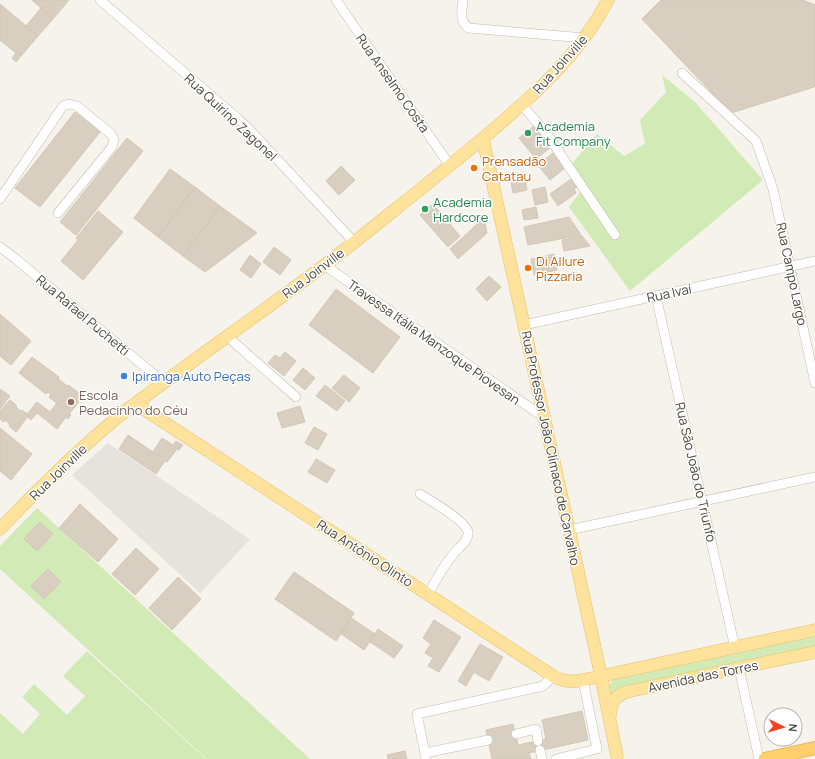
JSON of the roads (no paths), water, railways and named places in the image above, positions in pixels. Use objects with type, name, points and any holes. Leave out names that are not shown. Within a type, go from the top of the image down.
[{"type":"highway","points":[[765,759],[815,748]]},
{"type":"main road","name":"Rua Joinville","points":[[0,529],[62,467],[100,433],[136,404],[354,242],[483,139],[522,105],[572,55],[595,24],[608,0]]},
{"type":"main road","name":"Rua Professor João Clímaco de Carvalho","points":[[483,139],[617,756]]},
{"type":"main road","name":"Rua Antônio Olinto","points":[[136,404],[553,676],[567,682],[601,677]]},
{"type":"main road","name":"Avenida das Torres","points":[[601,677],[815,630]]},
{"type":"main road","name":"Avenida das Torres","points":[[610,722],[612,705],[615,699],[626,692],[815,652]]},
{"type":"street","name":"Rua Quirino Zagonel","points":[[100,0],[245,125],[354,242]]},
{"type":"street","name":"Rua Anselmo Costa","points":[[336,0],[450,166]]},
{"type":"street","points":[[463,0],[462,20],[468,28],[585,38]]},
{"type":"street","name":"Rua Campo Largo","points":[[682,73],[756,141],[773,189],[815,383]]},
{"type":"street","points":[[0,199],[63,106],[68,104],[73,105],[77,106],[111,134],[114,140],[112,147],[58,213]]},
{"type":"street","points":[[522,105],[546,133],[615,235]]},
{"type":"street","name":"Rua Rafael Puchetti","points":[[0,247],[164,383]]},
{"type":"street","name":"Rua Ivaí","points":[[524,325],[815,261]]},
{"type":"street","name":"Travessa Itália Manzoque Piovesan","points":[[324,265],[544,418]]},
{"type":"street","name":"Rua São João do Triunfo","points":[[656,296],[735,648]]},
{"type":"street","points":[[228,337],[296,397]]},
{"type":"street","points":[[569,530],[815,477]]},
{"type":"street","points":[[420,494],[459,521],[466,528],[468,533],[464,543],[446,564],[428,595]]},
{"type":"street","points":[[739,668],[759,759]]},
{"type":"street","points":[[488,740],[426,756],[417,714],[543,686],[553,676]]},
{"type":"street","points":[[556,759],[597,750],[583,680]]},
{"type":"street","points":[[516,734],[536,729],[538,741]]},
{"type":"tunnel","points":[[488,740],[516,734]]},
{"type":"place","name":"Academia Fit Company","points":[[528,133]]},
{"type":"place","name":"Prensadão Catatau","points":[[474,168]]},
{"type":"place","name":"Academia Hardcore","points":[[425,209]]},
{"type":"place","name":"Di Allure Pizzaria","points":[[528,268]]},
{"type":"place","name":"Ipiranga Auto Peças","points":[[124,376]]},
{"type":"place","name":"Escola Pedacinho do Céu","points":[[71,402]]}]
